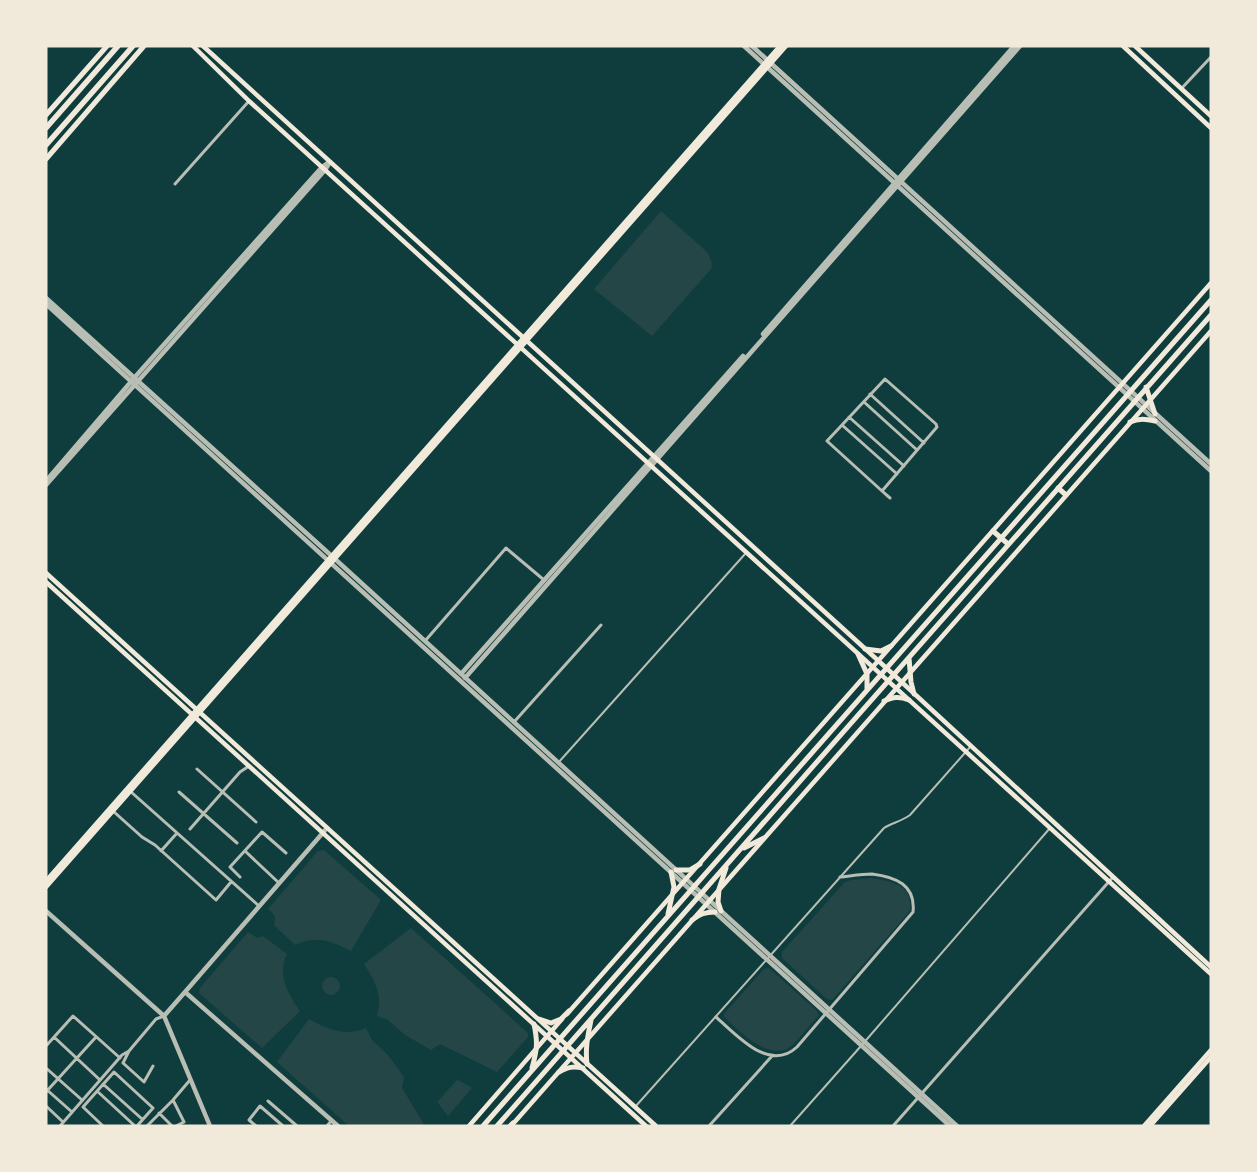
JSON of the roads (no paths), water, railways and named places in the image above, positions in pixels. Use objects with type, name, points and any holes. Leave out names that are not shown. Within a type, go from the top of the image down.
[{"type":"highway","points":[[46,128],[118,46]]},
{"type":"highway","points":[[46,145],[132,46]]},
{"type":"main road","points":[[46,115],[107,46]]},
{"type":"main road","points":[[46,159],[144,46]]},
{"type":"main road","points":[[193,46],[249,101],[1211,974]]},
{"type":"main road","points":[[203,46],[894,675],[1211,967]]},
{"type":"main road","points":[[768,64],[780,46]]},
{"type":"main road","points":[[46,887],[525,339],[786,46]]},
{"type":"main road","points":[[1123,46],[1211,128]]},
{"type":"main road","points":[[1135,46],[1211,116]]},
{"type":"main road","points":[[469,1126],[1211,283]]},
{"type":"main road","points":[[487,1124],[668,915],[1211,300]]},
{"type":"main road","points":[[497,1126],[1211,315]]},
{"type":"main road","points":[[511,1125],[1211,331]]},
{"type":"main road","points":[[1146,387],[1155,414]]},
{"type":"main road","points":[[1130,422],[1145,418],[1155,420]]},
{"type":"main road","points":[[1058,488],[1066,495]]},
{"type":"main road","points":[[993,531],[1008,544]]},
{"type":"main road","points":[[46,573],[656,1126]]},
{"type":"main road","points":[[46,582],[646,1126]]},
{"type":"main road","points":[[865,649],[881,651],[891,646]]},
{"type":"main road","points":[[858,654],[867,674],[867,690]]},
{"type":"main road","points":[[909,658],[914,694]]},
{"type":"main road","points":[[884,701],[893,697],[909,700]]},
{"type":"main road","points":[[46,881],[194,716]]},
{"type":"main road","points":[[741,849],[764,838]]},
{"type":"main road","points":[[668,915],[674,887],[673,871],[690,870],[700,864]]},
{"type":"main road","points":[[692,920],[699,914],[718,911],[719,889],[727,866]]},
{"type":"main road","points":[[538,1019],[551,1023],[561,1019],[569,1011]]},
{"type":"main road","points":[[587,1064],[586,1041],[592,1019]]},
{"type":"main road","points":[[532,1070],[538,1039],[534,1024]]},
{"type":"main road","points":[[1144,1126],[1211,1050]]},
{"type":"main road","points":[[1150,1126],[1211,1057]]},
{"type":"main road","points":[[559,1072],[573,1066],[583,1068]]},
{"type":"street","points":[[744,46],[768,64],[1136,399],[1155,420],[1211,471]]},
{"type":"street","points":[[752,46],[768,64]]},
{"type":"street","points":[[898,183],[1014,46]]},
{"type":"street","points":[[465,678],[655,458],[1020,46]]},
{"type":"street","points":[[1181,89],[1211,57]]},
{"type":"street","points":[[175,184],[249,101]]},
{"type":"street","points":[[46,481],[330,162]]},
{"type":"street","points":[[46,298],[330,562],[685,881],[863,1044],[957,1126]]},
{"type":"street","points":[[46,304],[334,557],[673,871]]},
{"type":"street","points":[[882,491],[937,427],[936,424],[885,379],[827,441],[882,491],[890,498]]},
{"type":"street","points":[[46,486],[135,381]]},
{"type":"street","points":[[870,394],[924,443]]},
{"type":"street","points":[[864,402],[918,450]]},
{"type":"street","points":[[1144,407],[1155,414],[1211,464]]},
{"type":"street","points":[[849,417],[904,466]]},
{"type":"street","points":[[842,425],[897,474]]},
{"type":"street","points":[[461,674],[650,464]]},
{"type":"street","points":[[425,641],[506,548],[544,580]]},
{"type":"street","points":[[514,722],[601,625]]},
{"type":"street","points":[[190,829],[240,772],[249,766]]},
{"type":"street","points":[[197,769],[256,822]]},
{"type":"street","points":[[130,791],[259,906]]},
{"type":"street","points":[[179,792],[237,843]]},
{"type":"street","points":[[113,811],[161,850],[216,900],[232,882]]},
{"type":"street","points":[[60,1126],[120,1058],[129,1051],[156,1020],[164,1016],[327,828]]},
{"type":"street","points":[[240,877],[230,867],[262,832],[286,853]]},
{"type":"street","points":[[161,850],[177,833]]},
{"type":"street","points":[[244,851],[279,883]]},
{"type":"street","points":[[716,1017],[748,1045],[759,1052],[772,1056],[787,1054],[792,1051],[828,1011],[913,912],[914,904],[910,892],[898,880],[871,874],[840,877]]},
{"type":"street","points":[[892,1126],[1113,877]]},
{"type":"street","points":[[46,911],[164,1016],[210,1126]]},
{"type":"street","points":[[185,992],[338,1126]]},
{"type":"street","points":[[46,1046],[73,1016],[120,1058]]},
{"type":"street","points":[[54,1037],[100,1080]]},
{"type":"street","points":[[72,1112],[47,1091],[96,1037]]},
{"type":"street","points":[[129,1051],[123,1063],[144,1082],[153,1066]]},
{"type":"street","points":[[709,1126],[772,1056]]},
{"type":"street","points":[[46,1068],[82,1100]]},
{"type":"street","points":[[97,1091],[136,1126],[153,1108],[114,1072],[103,1084],[83,1107],[103,1126]]},
{"type":"street","points":[[147,1126],[174,1100],[191,1079]]},
{"type":"street","points":[[103,1084],[142,1119]]},
{"type":"street","points":[[920,1095],[950,1126]]},
{"type":"street","points":[[159,1113],[174,1126],[184,1122],[174,1100]]},
{"type":"street","points":[[268,1101],[296,1126]]},
{"type":"street","points":[[46,1106],[63,1122]]},
{"type":"street","points":[[256,1126],[249,1120],[260,1106],[283,1126]]},
{"type":"street","points":[[327,1126],[332,1120]]},
{"type":"lane","points":[[558,763],[746,552]]},
{"type":"lane","points":[[635,1107],[884,828],[910,815],[971,746]]},
{"type":"lane","points":[[790,1126],[1054,823]]}]
